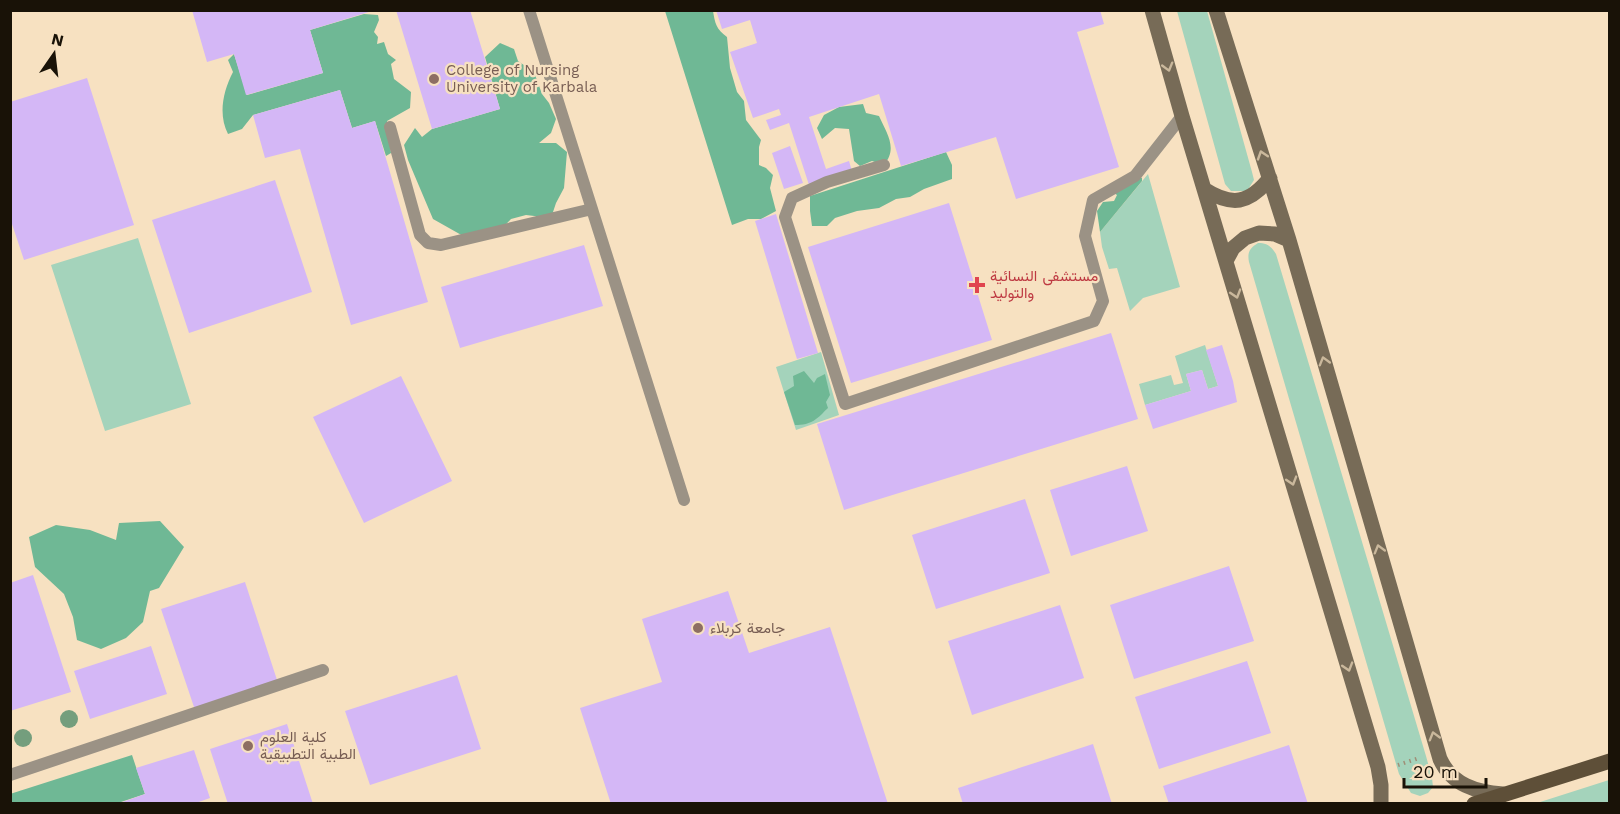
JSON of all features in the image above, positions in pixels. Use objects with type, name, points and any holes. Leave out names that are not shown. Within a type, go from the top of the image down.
[{"type":"main road","points":[[1152,10],[1378,767],[1381,804]]},
{"type":"main road","points":[[1216,10],[1289,240],[1440,759],[1447,771],[1459,783],[1479,791],[1503,794]]},
{"type":"main road","points":[[1204,189],[1217,197],[1232,201],[1247,198],[1260,190],[1269,178]]},
{"type":"main road","points":[[1226,261],[1233,248],[1245,238],[1259,233],[1275,234],[1289,240]]},
{"type":"main road","points":[[1474,804],[1610,760]]},
{"type":"lane","points":[[529,10],[684,500]]},
{"type":"lane","points":[[884,165],[827,182],[792,198],[785,217],[846,404],[1094,321],[1103,301],[1084,236],[1093,200],[1135,176],[1182,116]]},
{"type":"lane","points":[[390,127],[420,235],[428,243],[441,245],[592,209]]},
{"type":"lane","points":[[10,775],[323,670]]},
{"type":"path","points":[[1397,765],[1426,756]]},
{"type":"green space","points":[[665,11],[713,11],[717,26],[727,37],[730,68],[737,92],[744,101],[746,120],[761,140],[759,165],[773,175],[770,188],[776,211],[761,219],[748,219],[732,225]]},
{"type":"green space","points":[[1177,11],[1207,11],[1254,180],[1247,191],[1231,191],[1225,184]]},
{"type":"green space","points":[[364,14],[378,15],[379,20],[374,32],[378,37],[377,44],[384,42],[388,54],[396,60],[391,64],[394,79],[411,92],[410,108],[387,121],[391,153],[386,156],[375,121],[352,128],[340,90],[253,115],[242,129],[228,134],[223,119],[223,103],[233,72],[228,60],[234,54],[247,95],[323,73],[310,30]]},
{"type":"green space","points":[[500,43],[514,49],[518,61],[534,72],[542,94],[549,103],[556,119],[551,133],[539,143],[556,143],[567,152],[564,188],[551,218],[526,215],[511,219],[497,234],[472,241],[433,219],[404,145],[415,128],[422,137],[432,129],[500,109],[485,57]]},
{"type":"green space","points":[[863,104],[866,113],[879,116],[888,135],[891,147],[884,165],[872,161],[860,166],[854,161],[849,129],[835,128],[822,139],[817,128],[824,115],[839,107]]},
{"type":"green space","points":[[946,152],[952,165],[952,179],[924,189],[910,197],[896,199],[879,208],[857,211],[835,218],[827,226],[812,226],[810,196]]},
{"type":"green space","points":[[1148,174],[1180,287],[1143,298],[1130,311],[1117,268],[1109,269],[1100,232]]},
{"type":"green space","points":[[1138,177],[1142,178],[1142,181],[1100,232],[1097,211],[1103,202],[1114,201],[1117,195],[1110,190]]},
{"type":"green space","points":[[138,238],[191,404],[105,431],[51,265]]},
{"type":"green space","points":[[1258,243],[1268,246],[1276,254],[1426,756],[1433,787],[1428,793],[1420,796],[1411,793],[1399,774],[1249,262],[1250,251]]},
{"type":"green space","points":[[1205,345],[1218,386],[1208,389],[1202,370],[1186,374],[1191,391],[1145,405],[1139,384],[1171,375],[1174,385],[1183,383],[1175,356]]},
{"type":"green space","points":[[821,352],[839,415],[796,430],[776,367]]},
{"type":"green space","points":[[804,371],[814,383],[817,378],[825,374],[830,395],[826,402],[828,408],[811,422],[795,425],[784,392],[794,386],[793,376]]},
{"type":"green space","points":[[160,521],[184,547],[159,588],[150,591],[143,622],[126,638],[101,649],[77,640],[73,617],[64,594],[35,567],[29,537],[56,525],[90,530],[116,540],[119,523]]},
{"type":"green space","points":[[132,755],[145,794],[115,804],[11,803],[10,794]]},
{"type":"green space","points":[[1609,780],[1609,803],[1537,803]]},
{"type":"building","points":[[192,10],[372,11],[310,30],[323,73],[246,95],[234,54],[207,62]]},
{"type":"building","points":[[396,10],[470,10],[500,109],[432,129]]},
{"type":"building","points":[[716,10],[1100,10],[1104,24],[1077,32],[1119,167],[1016,199],[996,137],[901,166],[879,94],[809,117],[826,169],[849,161],[852,171],[809,185],[789,123],[770,130],[766,120],[781,115],[779,109],[753,118],[730,52],[757,43],[750,20],[722,29]]},
{"type":"building","points":[[87,78],[134,225],[24,260],[10,218],[10,102]]},
{"type":"building","points":[[340,90],[352,128],[375,121],[428,302],[351,325],[300,149],[265,158],[253,115]]},
{"type":"building","points":[[790,146],[803,183],[784,189],[772,153]]},
{"type":"building","points":[[275,180],[312,292],[189,333],[152,220]]},
{"type":"building","points":[[949,203],[992,340],[851,383],[808,247]]},
{"type":"building","points":[[776,214],[818,353],[797,359],[755,221]]},
{"type":"building","points":[[584,245],[603,306],[460,348],[441,287]]},
{"type":"building","points":[[1111,333],[1138,419],[844,510],[817,424]]},
{"type":"building","points":[[1222,345],[1237,402],[1153,429],[1145,405],[1191,391],[1186,374],[1202,370],[1208,389],[1218,386],[1206,350]]},
{"type":"building","points":[[401,376],[452,481],[364,523],[313,417]]},
{"type":"building","points":[[1127,466],[1148,531],[1071,556],[1050,490]]},
{"type":"building","points":[[1025,499],[1050,573],[936,609],[912,535]]},
{"type":"building","points":[[1229,566],[1254,641],[1134,679],[1110,605]]},
{"type":"building","points":[[33,575],[71,692],[10,711],[10,583]]},
{"type":"building","points":[[245,582],[278,683],[195,710],[161,609]]},
{"type":"building","points":[[728,591],[749,653],[830,627],[888,804],[611,804],[580,708],[662,682],[642,619]]},
{"type":"building","points":[[1060,605],[1084,678],[972,715],[948,641]]},
{"type":"building","points":[[151,646],[167,694],[90,719],[74,671]]},
{"type":"building","points":[[1247,661],[1271,733],[1159,769],[1135,697]]},
{"type":"building","points":[[457,675],[481,749],[370,785],[345,711]]},
{"type":"building","points":[[287,724],[313,804],[228,804],[210,749]]},
{"type":"building","points":[[1093,744],[1112,804],[963,804],[958,788]]},
{"type":"building","points":[[1289,745],[1308,804],[1169,804],[1163,786]]},
{"type":"building","points":[[194,750],[210,798],[193,804],[117,804],[145,794],[136,768]]},
{"type":"place","name":"College of Nursing University of Karbala","points":[[434,79]]},
{"type":"place","name":"مستشفى النسائية والتوليد","points":[[977,285]]},
{"type":"place","name":"جامعة كربلاء","points":[[698,628]]},
{"type":"place","name":"كلية العلوم الطبية التطبيقية","points":[[248,746]]}]
